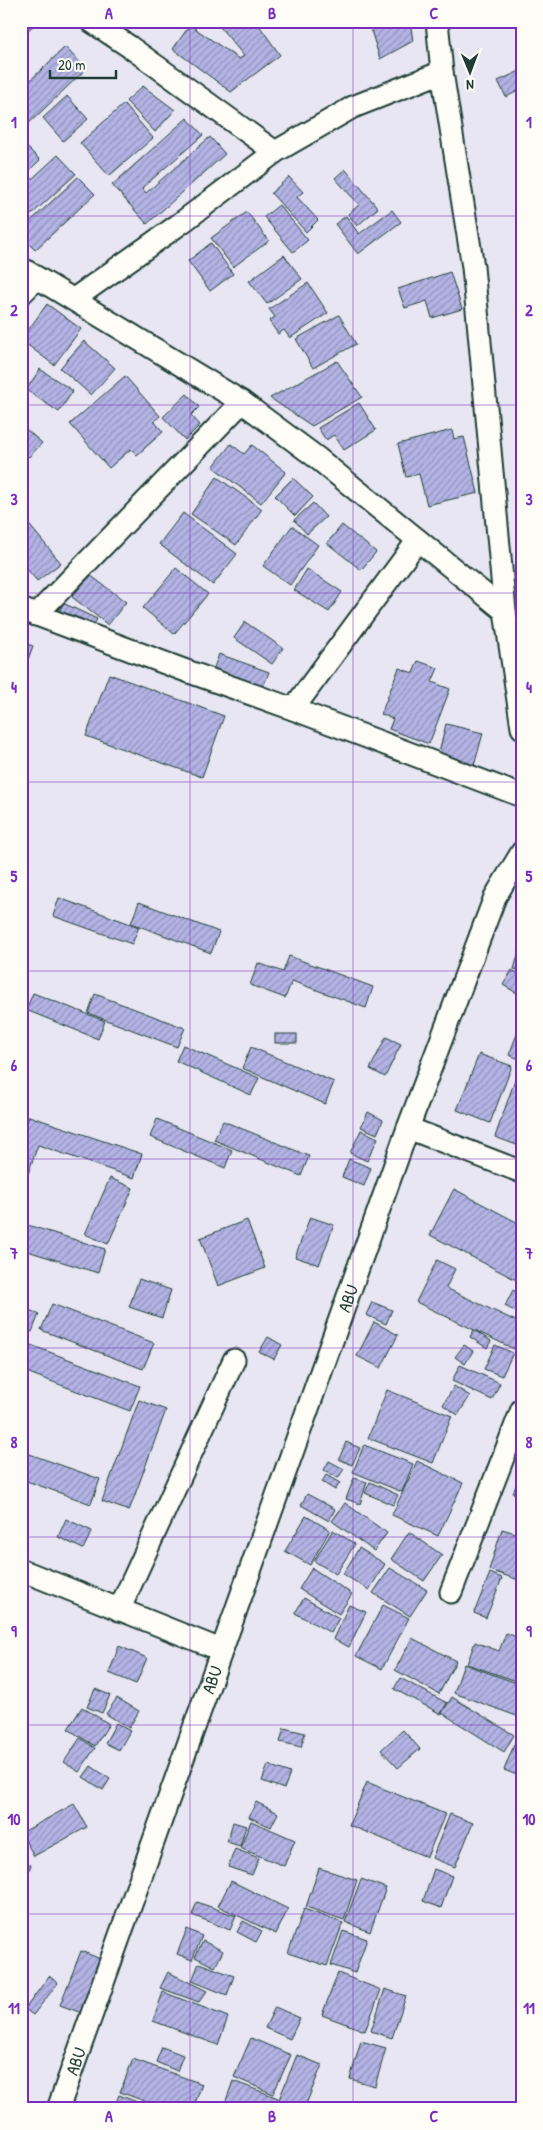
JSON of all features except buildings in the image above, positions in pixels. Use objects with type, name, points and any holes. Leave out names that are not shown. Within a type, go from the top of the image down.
[{"type":"street","points":[[90,21],[210,103],[275,152]]},
{"type":"street","points":[[437,21],[442,72],[473,267],[505,611],[522,728]]},
{"type":"street","points":[[74,299],[181,223],[275,152],[352,107],[442,72]]},
{"type":"street","points":[[21,294],[29,273],[242,402],[316,457],[505,611]]},
{"type":"street","points":[[242,402],[29,612],[294,709],[522,796]]},
{"type":"street","points":[[294,709],[418,540]]},
{"type":"street","name":"ABU","points":[[58,2109],[408,1128],[495,897],[522,852]]},
{"type":"street","points":[[408,1128],[522,1172]]},
{"type":"street","points":[[119,1610],[234,1360]]},
{"type":"street","points":[[451,1592],[522,1409]]},
{"type":"street","points":[[21,1570],[221,1650]]}]
